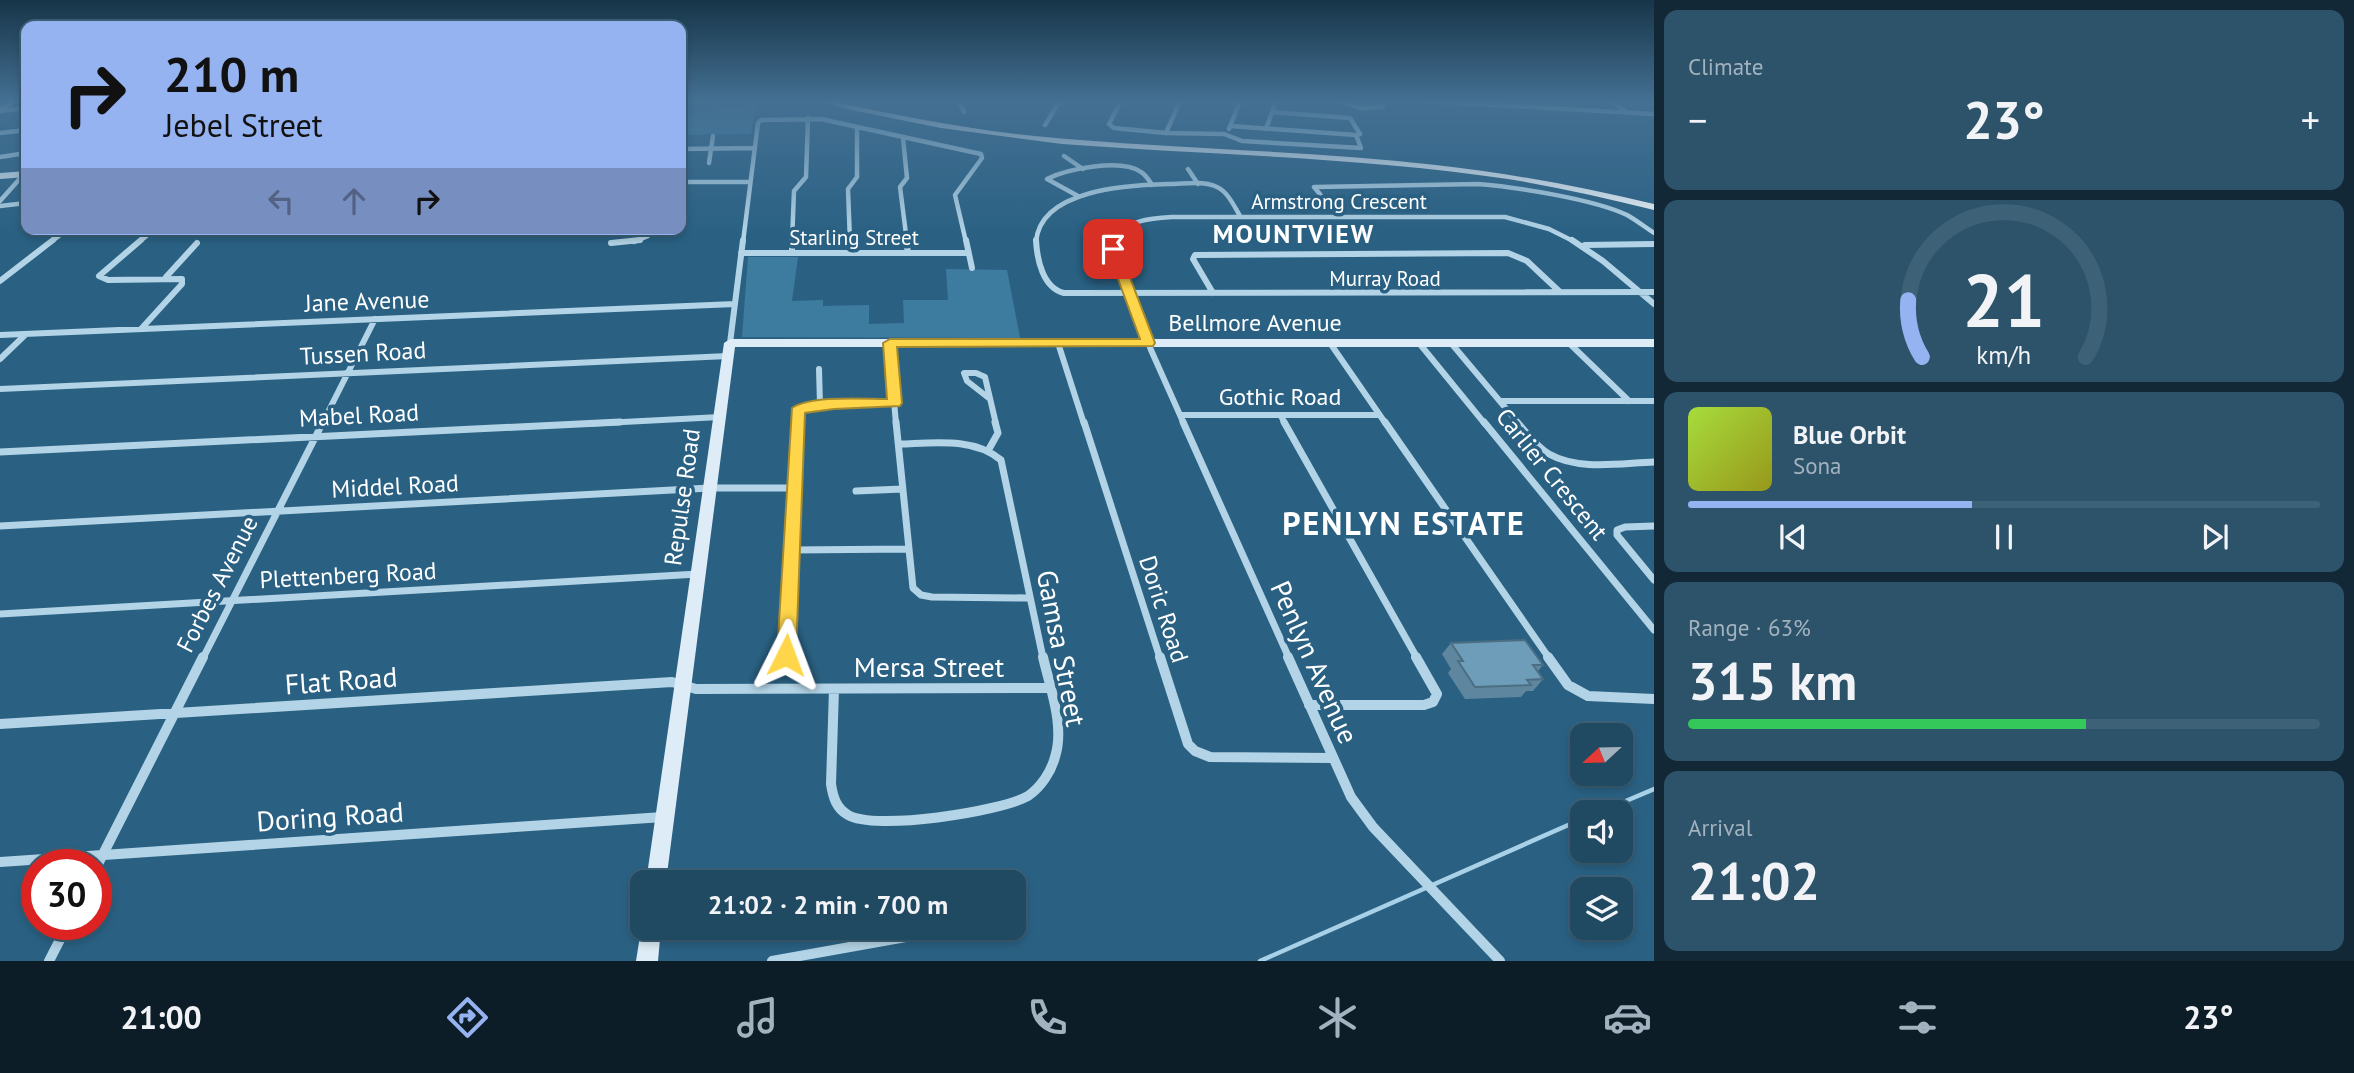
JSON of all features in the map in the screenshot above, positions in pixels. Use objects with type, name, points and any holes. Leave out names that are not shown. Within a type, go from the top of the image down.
[{"type":"main road","points":[[1141,146],[1469,170],[1566,186],[1654,207]]},
{"type":"street","points":[[709,163],[711,146]]},
{"type":"street","points":[[792,253],[794,191],[806,177],[807,146]]},
{"type":"street","points":[[850,253],[848,189],[857,177],[857,146]]},
{"type":"street","points":[[904,146],[907,178],[900,187],[908,253]]},
{"type":"street","points":[[943,146],[982,156],[955,195],[972,268]]},
{"type":"street","points":[[1324,146],[1361,148],[1360,146]]},
{"type":"street","points":[[686,149],[754,148]]},
{"type":"street","name":"Repulse Road","points":[[657,870],[754,148]]},
{"type":"street","points":[[0,157],[21,154]]},
{"type":"street","points":[[1064,156],[1083,169]]},
{"type":"street","points":[[1152,185],[1142,172],[1135,169],[1097,167],[1047,179],[1078,197],[1117,188],[1198,184],[1220,189],[1240,216]]},
{"type":"street","points":[[1188,169],[1198,184]]},
{"type":"street","points":[[0,176],[21,174]]},
{"type":"street","points":[[0,203],[21,179]]},
{"type":"street","points":[[686,182],[750,181]]},
{"type":"street","points":[[1338,216],[1314,190],[1315,186],[1491,185],[1566,197],[1610,208],[1629,216],[1654,233]]},
{"type":"street","name":"Murray Road","points":[[1078,197],[1050,214],[1037,231],[1036,247],[1047,285],[1054,291],[1654,292]]},
{"type":"street","points":[[0,203],[21,203]]},
{"type":"street","name":"Armstrong Crescent","points":[[1148,343],[1113,249],[1115,239],[1125,228],[1163,217],[1505,217],[1545,226],[1584,246],[1654,304]]},
{"type":"street","points":[[0,281],[60,235]]},
{"type":"street","points":[[141,330],[183,281],[175,277],[108,279],[99,276],[146,235]]},
{"type":"street","points":[[611,243],[637,242],[648,235]]},
{"type":"street","points":[[166,277],[197,243]]},
{"type":"street","points":[[1584,246],[1654,244]]},
{"type":"street","points":[[1213,293],[1193,259],[1195,255],[1503,252],[1522,258],[1560,293]]},
{"type":"street","name":"Starling Street","points":[[741,253],[968,253]]},
{"type":"street","name":"Jane Avenue","points":[[0,335],[735,304]]},
{"type":"street","name":"Forbes Avenue","points":[[106,849],[375,320]]},
{"type":"street","points":[[0,359],[25,334]]},
{"type":"street","points":[[890,343],[912,585],[921,595],[932,597],[1028,598]]},
{"type":"street","name":"Bellmore Avenue","points":[[729,350],[890,343],[1654,343]]},
{"type":"street","name":"Doric Road","points":[[1058,343],[1188,744],[1195,751],[1210,757],[1333,758]]},
{"type":"street","name":"Penlyn Avenue","points":[[1148,343],[1351,797],[1367,819],[1500,961]]},
{"type":"street","points":[[1330,343],[1568,685],[1588,696],[1654,699]]},
{"type":"street","name":"Carlier Crescent","points":[[1419,343],[1654,630]]},
{"type":"street","points":[[1569,343],[1630,401]]},
{"type":"street","points":[[1451,344],[1541,450],[1558,460],[1570,463],[1654,462]]},
{"type":"street","name":"Tussen Road","points":[[0,389],[348,373],[729,350]]},
{"type":"street","points":[[819,369],[820,405]]},
{"type":"street","points":[[900,444],[969,445],[989,449],[999,436],[990,399],[984,376],[964,373],[967,381],[990,399]]},
{"type":"street","points":[[1500,401],[1654,401]]},
{"type":"street","points":[[786,655],[796,413],[802,408],[820,405],[894,403]]},
{"type":"street","name":"Gothic Road","points":[[1180,415],[1380,415]]},
{"type":"street","points":[[1282,416],[1437,694],[1433,702],[1424,705],[1309,705]]},
{"type":"street","name":"Mabel Road","points":[[0,452],[719,417]]},
{"type":"street","name":"Gamsa Street","points":[[834,689],[831,789],[838,806],[850,816],[877,819],[916,818],[978,812],[1005,806],[1028,796],[1044,781],[1058,749],[1058,727],[1028,598],[1002,463],[989,449]]},
{"type":"street","name":"Middel Road","points":[[0,526],[710,488],[793,488]]},
{"type":"street","points":[[856,491],[902,489]]},
{"type":"street","points":[[1654,526],[1625,527],[1617,530],[1617,535],[1654,580]]},
{"type":"street","points":[[792,550],[908,549]]},
{"type":"street","name":"Plettenberg Road","points":[[0,614],[698,575]]},
{"type":"street","name":"Flat Road","points":[[0,724],[660,682],[684,685]]},
{"type":"street","name":"Mersa Street","points":[[684,685],[696,689],[1050,688]]},
{"type":"street","name":"Doring Road","points":[[112,853],[663,817]]},
{"type":"street","name":"Doring Road","points":[[0,862],[21,860]]},
{"type":"street","points":[[49,961],[60,940]]},
{"type":"street","points":[[647,961],[650,940]]},
{"type":"street","points":[[772,961],[890,940]]},
{"type":"shaded area","points":[[748,257],[798,257],[792,301],[823,300],[823,306],[869,305],[869,324],[904,323],[903,300],[948,300],[946,269],[1007,270],[1020,338],[742,337]]},
{"type":"building","points":[[1525,640],[1543,665],[1533,665],[1543,679],[1527,680],[1531,685],[1475,687],[1458,661],[1463,661],[1451,643]]},
{"type":"waterway","points":[[1628,800],[1654,789]]},
{"type":"waterway","points":[[1260,961],[1570,824]]},
{"type":"district","name":"MOUNTVIEW","points":[[1294,233]]},
{"type":"district","name":"PENLYN ESTATE","points":[[1404,523]]},
{"type":"route","points":[[786,655],[797,411],[834,404],[894,403],[890,343],[1148,343],[1113,249]]}]
